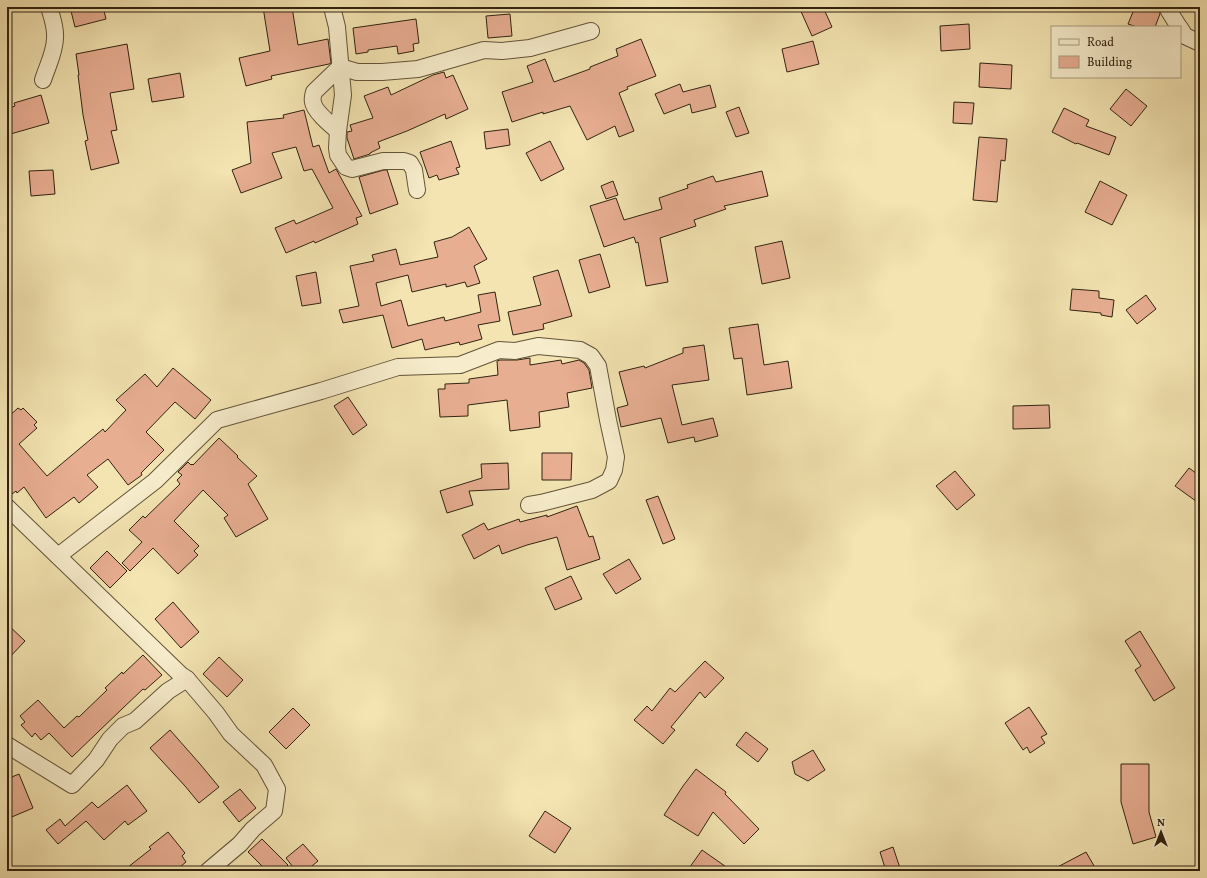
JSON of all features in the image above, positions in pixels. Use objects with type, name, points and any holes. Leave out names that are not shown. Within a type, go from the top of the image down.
[{"type":"street","points":[[43,80],[56,37],[49,7]]},
{"type":"street","points":[[332,7],[337,27],[344,95],[338,131],[338,155],[346,166],[352,169],[383,161],[404,160],[410,163],[414,170],[417,190]]},
{"type":"street","points":[[1168,7],[1179,26]]},
{"type":"street","points":[[1181,29],[1185,36],[1200,43]]},
{"type":"street","points":[[340,66],[357,72],[382,72],[418,69],[484,50],[502,51],[530,48],[591,31]]},
{"type":"street","points":[[338,131],[315,109],[312,103],[312,98],[314,92],[340,66]]},
{"type":"street","points":[[58,556],[155,481],[217,420],[321,391],[398,367],[460,365],[499,350],[515,351],[538,346],[580,350],[591,356],[598,366],[616,457],[614,470],[609,482],[592,490],[530,505]]},
{"type":"street","points":[[7,507],[181,675],[187,679],[216,713],[231,734],[264,765],[278,788],[274,811],[240,844],[208,871]]},
{"type":"street","points":[[9,749],[72,785],[96,760],[110,738],[123,726],[135,721],[168,691],[187,679]]},
{"type":"building","points":[[70,7],[103,7],[106,19],[75,27]]},
{"type":"building","points":[[263,7],[292,7],[298,45],[328,39],[331,63],[271,76],[272,79],[246,86],[239,58],[270,51]]},
{"type":"building","points":[[799,7],[823,7],[832,27],[812,36]]},
{"type":"building","points":[[1135,7],[1159,7],[1160,14],[1155,26],[1134,26],[1128,24]]},
{"type":"building","points":[[510,14],[512,36],[488,38],[486,16]]},
{"type":"building","points":[[416,19],[419,43],[413,44],[414,51],[398,54],[397,46],[368,50],[368,52],[356,54],[353,28]]},
{"type":"building","points":[[969,24],[970,49],[941,51],[940,26]]},
{"type":"building","points":[[641,39],[656,76],[627,87],[628,89],[619,93],[634,131],[619,137],[615,126],[587,140],[570,106],[543,114],[543,112],[512,122],[502,92],[533,82],[527,66],[545,59],[554,82],[590,69],[590,67],[618,56],[616,49]]},
{"type":"building","points":[[813,41],[819,64],[787,72],[782,49]]},
{"type":"building","points":[[127,44],[134,89],[110,93],[117,130],[111,131],[119,163],[91,170],[85,141],[88,140],[83,115],[76,54]]},
{"type":"building","points":[[980,63],[1012,65],[1011,89],[979,87]]},
{"type":"building","points":[[444,72],[446,78],[453,75],[468,109],[446,119],[445,114],[378,142],[380,148],[370,154],[354,159],[347,138],[347,132],[352,131],[350,125],[373,118],[364,96],[388,87],[391,95],[433,75]]},
{"type":"building","points":[[180,73],[184,97],[152,102],[148,79]]},
{"type":"building","points":[[680,84],[683,92],[710,85],[716,107],[692,113],[690,104],[664,114],[655,94]]},
{"type":"building","points":[[1126,89],[1147,106],[1131,126],[1110,109]]},
{"type":"building","points":[[41,95],[49,123],[7,135],[7,109],[15,106],[14,103]]},
{"type":"building","points":[[954,102],[974,103],[972,124],[953,123]]},
{"type":"building","points":[[739,107],[749,133],[736,137],[726,112]]},
{"type":"building","points":[[1064,108],[1089,120],[1086,126],[1116,137],[1109,155],[1077,143],[1076,144],[1052,132]]},
{"type":"building","points":[[304,110],[313,147],[319,145],[329,173],[336,169],[362,216],[356,218],[358,224],[315,243],[314,241],[286,253],[275,228],[294,220],[296,224],[333,208],[312,169],[304,171],[296,147],[272,153],[282,178],[241,193],[232,170],[251,163],[247,122],[284,118],[283,115]]},
{"type":"building","points":[[508,129],[510,145],[486,149],[484,132]]},
{"type":"building","points":[[979,137],[1007,139],[1005,161],[1001,160],[997,202],[973,200]]},
{"type":"building","points":[[451,141],[460,167],[456,168],[459,174],[439,180],[437,175],[429,178],[420,152]]},
{"type":"building","points":[[550,141],[564,169],[541,181],[526,153]]},
{"type":"building","points":[[53,170],[55,194],[31,196],[29,171]]},
{"type":"building","points":[[387,170],[398,204],[370,214],[359,177]]},
{"type":"building","points":[[762,171],[768,196],[724,206],[726,209],[694,220],[696,226],[660,238],[668,282],[646,286],[638,242],[636,243],[634,237],[604,247],[590,206],[616,198],[624,220],[662,209],[659,198],[688,188],[687,185],[713,176],[716,182]]},
{"type":"building","points":[[613,181],[618,195],[606,199],[601,186]]},
{"type":"building","points":[[1100,181],[1127,195],[1112,225],[1085,212]]},
{"type":"building","points":[[469,227],[487,259],[474,266],[480,283],[467,287],[465,282],[446,287],[446,284],[412,292],[408,275],[376,283],[381,306],[401,300],[408,326],[444,317],[445,321],[481,312],[478,295],[495,292],[500,321],[478,325],[482,339],[460,345],[459,342],[425,350],[422,339],[392,348],[383,315],[343,323],[339,310],[359,306],[350,266],[374,261],[372,255],[396,249],[400,265],[438,257],[434,242],[452,237]]},
{"type":"building","points":[[782,241],[790,278],[762,284],[755,247]]},
{"type":"building","points":[[600,254],[610,287],[589,293],[579,260]]},
{"type":"building","points":[[558,270],[572,316],[543,324],[544,329],[513,335],[508,312],[541,305],[533,277]]},
{"type":"building","points":[[316,272],[321,303],[302,306],[296,276]]},
{"type":"building","points":[[1072,289],[1099,291],[1099,298],[1114,300],[1112,317],[1101,315],[1101,313],[1070,310]]},
{"type":"building","points":[[1146,295],[1156,309],[1137,324],[1126,310]]},
{"type":"building","points":[[758,324],[764,365],[788,361],[792,388],[747,395],[742,358],[734,359],[729,328]]},
{"type":"building","points":[[704,345],[709,380],[672,385],[682,425],[713,418],[718,436],[695,442],[694,437],[668,443],[661,418],[621,427],[617,408],[628,405],[619,372],[644,366],[645,368],[683,353],[683,348]]},
{"type":"building","points":[[530,358],[530,365],[561,360],[562,364],[579,360],[584,363],[589,370],[592,388],[567,393],[569,407],[539,412],[540,427],[510,431],[507,400],[468,405],[468,416],[440,417],[438,389],[445,389],[445,384],[469,383],[469,379],[498,375],[497,361]]},
{"type":"building","points":[[173,368],[211,400],[195,419],[175,402],[146,432],[164,450],[141,473],[142,475],[128,485],[108,459],[87,475],[98,487],[79,503],[74,497],[46,518],[24,487],[17,493],[16,491],[7,498],[7,418],[18,408],[21,410],[23,408],[37,422],[34,425],[37,428],[19,444],[47,476],[103,429],[105,432],[126,410],[116,400],[145,374],[157,387]]},
{"type":"building","points":[[348,397],[367,425],[353,435],[334,406]]},
{"type":"building","points":[[1049,405],[1050,428],[1013,429],[1013,406]]},
{"type":"building","points":[[219,438],[257,476],[248,484],[268,519],[236,537],[224,518],[228,515],[203,490],[174,521],[199,546],[194,551],[198,555],[178,574],[153,548],[130,571],[122,563],[142,542],[129,530],[143,516],[145,518],[180,484],[177,480],[182,475],[178,472],[188,462],[193,465]]},
{"type":"building","points":[[542,453],[572,453],[571,480],[542,480]]},
{"type":"building","points":[[508,463],[509,489],[469,491],[473,505],[447,513],[440,491],[482,478],[481,464]]},
{"type":"building","points":[[1189,468],[1200,476],[1200,504],[1175,486]]},
{"type":"building","points":[[955,471],[975,495],[957,510],[936,486]]},
{"type":"building","points":[[658,496],[675,539],[663,544],[646,500]]},
{"type":"building","points":[[577,506],[589,537],[593,536],[600,559],[567,570],[557,537],[527,545],[502,554],[499,545],[474,559],[462,535],[484,523],[488,530],[519,519],[520,522],[547,515],[547,517]]},
{"type":"building","points":[[107,551],[127,571],[110,588],[90,568]]},
{"type":"building","points":[[629,559],[641,579],[616,594],[603,574]]},
{"type":"building","points":[[571,576],[582,599],[555,610],[545,588]]},
{"type":"building","points":[[173,602],[199,632],[181,648],[155,619]]},
{"type":"building","points":[[7,624],[25,641],[7,660]]},
{"type":"building","points":[[1140,631],[1175,688],[1154,701],[1135,670],[1141,666],[1125,641]]},
{"type":"building","points":[[143,655],[162,675],[145,690],[143,689],[72,757],[49,733],[41,740],[35,733],[32,737],[21,725],[25,722],[20,716],[38,700],[64,728],[77,716],[79,717],[107,690],[105,688],[122,672],[123,674]]},
{"type":"building","points":[[219,657],[243,680],[227,697],[203,674]]},
{"type":"building","points":[[705,661],[724,678],[705,698],[700,692],[671,727],[675,730],[663,744],[634,720],[647,706],[652,711],[670,688],[675,692]]},
{"type":"building","points":[[1029,707],[1047,734],[1041,737],[1045,743],[1030,753],[1027,747],[1023,750],[1005,723]]},
{"type":"building","points":[[293,708],[310,725],[286,749],[269,732]]},
{"type":"building","points":[[170,730],[219,787],[199,803],[150,748]]},
{"type":"building","points":[[746,732],[768,749],[758,762],[736,745]]},
{"type":"building","points":[[813,750],[825,770],[808,781],[795,774],[792,762]]},
{"type":"building","points":[[1121,764],[1149,764],[1149,812],[1156,837],[1133,844],[1121,802]]},
{"type":"building","points":[[696,769],[726,792],[725,794],[759,829],[744,844],[713,812],[698,836],[664,815]]},
{"type":"building","points":[[19,774],[33,808],[7,819],[7,779]]},
{"type":"building","points":[[127,785],[147,811],[128,825],[125,821],[104,840],[86,821],[58,844],[46,830],[60,819],[65,826],[92,802],[98,808]]},
{"type":"building","points":[[240,789],[256,808],[239,822],[223,802]]},
{"type":"building","points":[[545,811],[571,828],[555,853],[529,836]]},
{"type":"building","points":[[168,832],[185,853],[182,856],[186,862],[175,871],[123,871],[151,849],[149,847]]},
{"type":"building","points":[[262,839],[288,865],[282,871],[267,871],[248,852]]},
{"type":"building","points":[[303,844],[318,861],[306,871],[296,871],[286,858]]},
{"type":"building","points":[[893,847],[901,871],[886,871],[880,852]]},
{"type":"building","points":[[702,850],[732,871],[687,871]]},
{"type":"building","points":[[1086,852],[1097,871],[1050,871]]}]
